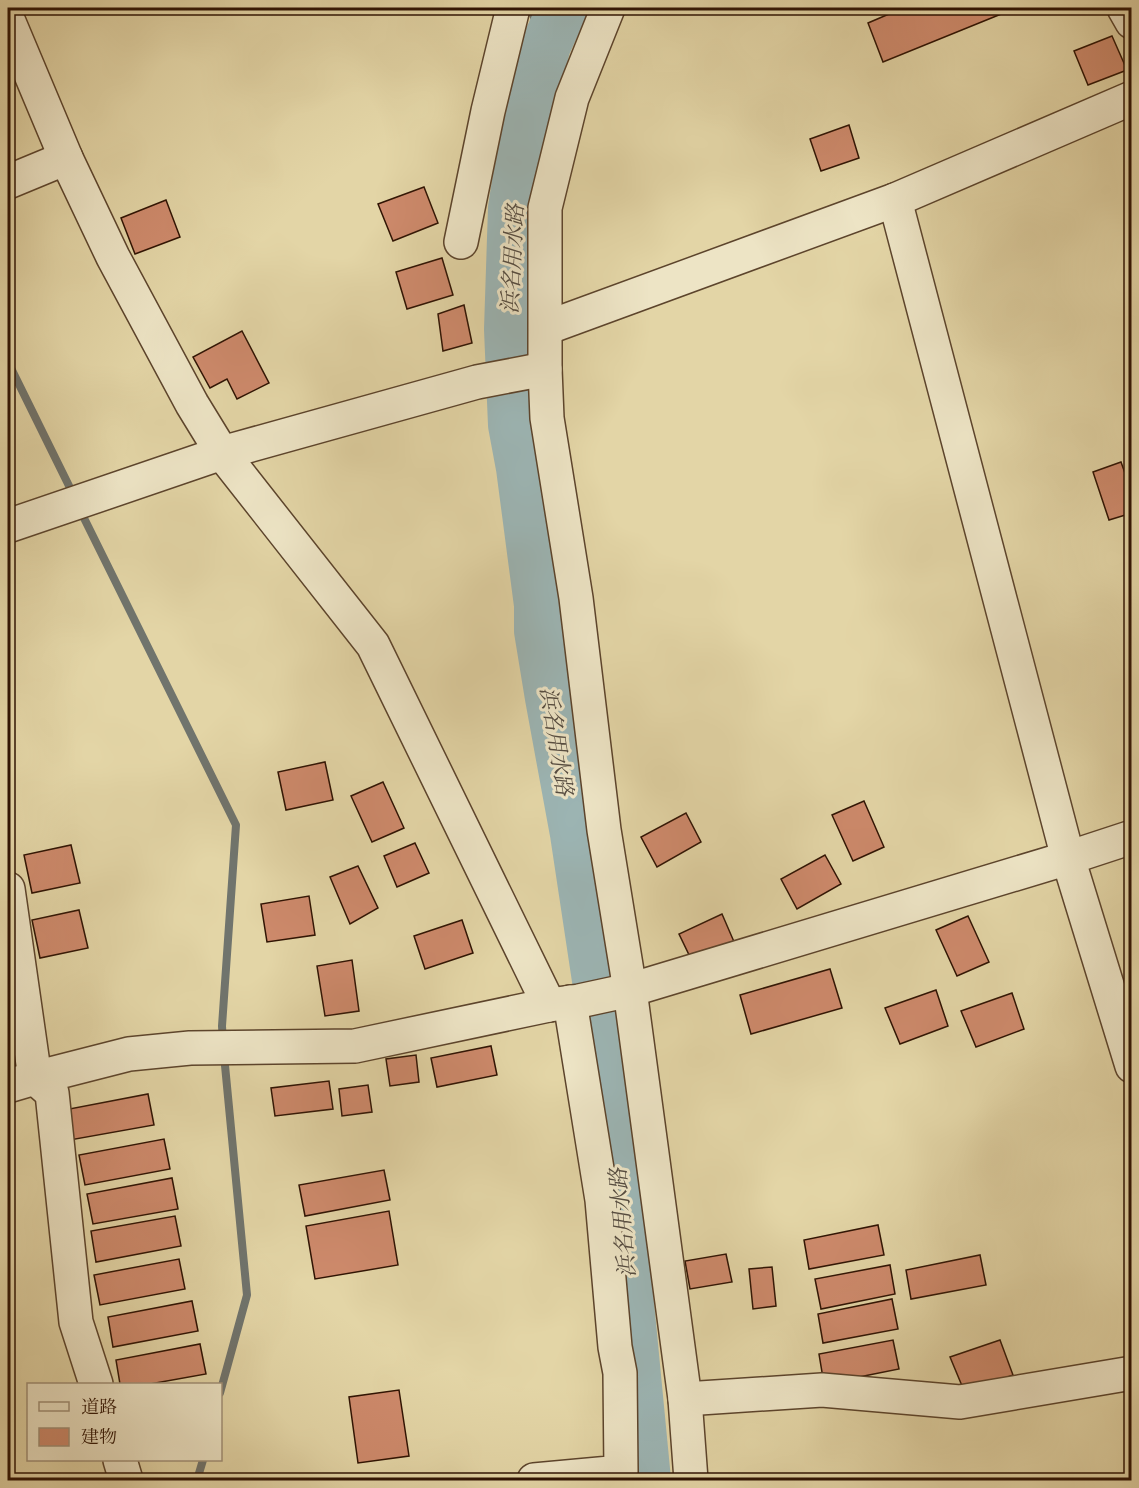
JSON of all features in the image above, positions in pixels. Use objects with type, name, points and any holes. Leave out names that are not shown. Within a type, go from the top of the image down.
[{"type":"street","points":[[461,242],[488,111],[513,8]]},
{"type":"street","points":[[608,8],[572,98],[545,208],[546,328],[535,371],[547,417],[576,598],[622,992],[685,1399],[691,1480]]},
{"type":"street","points":[[1124,8],[1131,22]]},
{"type":"street","points":[[8,21],[66,158],[113,257],[192,404],[222,453],[373,645],[566,1002],[602,1200],[615,1347],[620,1373],[621,1472],[534,1480]]},
{"type":"street","points":[[546,328],[895,200],[1131,98]]},
{"type":"street","points":[[8,182],[66,158]]},
{"type":"street","points":[[895,200],[1068,858],[1131,1066]]},
{"type":"street","points":[[8,526],[222,453],[477,382],[535,371]]},
{"type":"street","points":[[21,1082],[129,1054],[190,1048],[355,1046],[622,992],[1131,837]]},
{"type":"street","points":[[8,889],[21,1082]]},
{"type":"street","points":[[21,1082],[52,1092],[76,1322],[96,1383]]},
{"type":"street","points":[[685,1399],[822,1390],[960,1402],[1131,1373]]},
{"type":"street","points":[[120,1461],[126,1480]]},
{"type":"building","points":[[903,8],[1016,8],[883,62],[868,23]]},
{"type":"building","points":[[1112,36],[1127,70],[1088,85],[1074,51]]},
{"type":"building","points":[[849,125],[859,158],[821,171],[810,139]]},
{"type":"building","points":[[424,187],[438,223],[393,241],[378,204]]},
{"type":"building","points":[[166,200],[180,237],[135,254],[121,218]]},
{"type":"building","points":[[442,258],[453,295],[407,309],[396,272]]},
{"type":"building","points":[[464,305],[472,343],[443,351],[438,314]]},
{"type":"building","points":[[242,331],[269,383],[237,399],[227,379],[210,388],[193,357]]},
{"type":"building","points":[[1121,462],[1132,493],[1132,513],[1109,520],[1093,472]]},
{"type":"building","points":[[325,762],[333,800],[286,810],[278,772]]},
{"type":"building","points":[[383,782],[404,828],[372,842],[351,796]]},
{"type":"building","points":[[864,801],[884,847],[853,861],[832,815]]},
{"type":"building","points":[[686,813],[701,842],[657,867],[641,837]]},
{"type":"building","points":[[415,843],[429,873],[397,887],[384,856]]},
{"type":"building","points":[[71,845],[80,883],[32,893],[24,855]]},
{"type":"building","points":[[825,855],[841,884],[797,909],[781,879]]},
{"type":"building","points":[[358,866],[378,908],[350,924],[330,877]]},
{"type":"building","points":[[309,896],[315,935],[267,942],[261,904]]},
{"type":"building","points":[[79,910],[88,948],[40,958],[32,920]]},
{"type":"building","points":[[722,914],[735,944],[693,963],[679,934]]},
{"type":"building","points":[[968,916],[989,962],[957,976],[936,930]]},
{"type":"building","points":[[462,920],[473,953],[425,969],[414,936]]},
{"type":"building","points":[[352,960],[359,1011],[325,1016],[317,966]]},
{"type":"building","points":[[830,969],[842,1008],[751,1034],[740,995]]},
{"type":"building","points":[[936,990],[948,1026],[900,1044],[885,1008]]},
{"type":"building","points":[[1012,993],[1024,1029],[976,1047],[961,1011]]},
{"type":"building","points":[[491,1046],[497,1075],[437,1087],[431,1058]]},
{"type":"building","points":[[416,1055],[419,1082],[390,1086],[386,1059]]},
{"type":"building","points":[[329,1081],[333,1109],[275,1116],[271,1088]]},
{"type":"building","points":[[368,1085],[372,1112],[342,1116],[339,1089]]},
{"type":"building","points":[[148,1094],[154,1125],[70,1140],[64,1110]]},
{"type":"building","points":[[164,1139],[170,1169],[85,1185],[79,1155]]},
{"type":"building","points":[[384,1170],[390,1200],[305,1216],[299,1185]]},
{"type":"building","points":[[172,1178],[178,1209],[93,1224],[87,1194]]},
{"type":"building","points":[[389,1211],[398,1265],[315,1279],[306,1226]]},
{"type":"building","points":[[175,1216],[181,1246],[96,1262],[91,1231]]},
{"type":"building","points":[[878,1225],[884,1255],[809,1269],[804,1240]]},
{"type":"building","points":[[726,1254],[732,1282],[690,1289],[685,1261]]},
{"type":"building","points":[[980,1255],[986,1285],[911,1299],[906,1270]]},
{"type":"building","points":[[179,1259],[185,1289],[100,1305],[94,1275]]},
{"type":"building","points":[[890,1265],[895,1294],[821,1309],[815,1279]]},
{"type":"building","points":[[772,1267],[776,1306],[753,1309],[749,1269]]},
{"type":"building","points":[[892,1299],[898,1329],[823,1343],[818,1314]]},
{"type":"building","points":[[192,1301],[198,1331],[113,1347],[108,1317]]},
{"type":"building","points":[[893,1340],[899,1369],[824,1384],[819,1354]]},
{"type":"building","points":[[1000,1340],[1013,1375],[965,1393],[950,1357]]},
{"type":"building","points":[[200,1344],[206,1374],[156,1383],[120,1383],[116,1360]]},
{"type":"building","points":[[399,1390],[409,1456],[358,1463],[349,1397]]},
{"type":"waterway","points":[[530,8],[546,45]]},
{"type":"waterway","name":"浜名用水路","points":[[563,8],[546,45],[526,123],[513,208],[509,329],[513,425],[539,605],[539,631],[575,834],[605,1033],[606,1064],[646,1480]]},
{"type":"waterway","points":[[8,362],[74,496]]},
{"type":"waterway","points":[[79,508],[236,825],[222,1026],[223,1043]]},
{"type":"waterway","points":[[222,1386],[247,1295],[224,1055]]},
{"type":"waterway","points":[[197,1480],[203,1461]]}]
